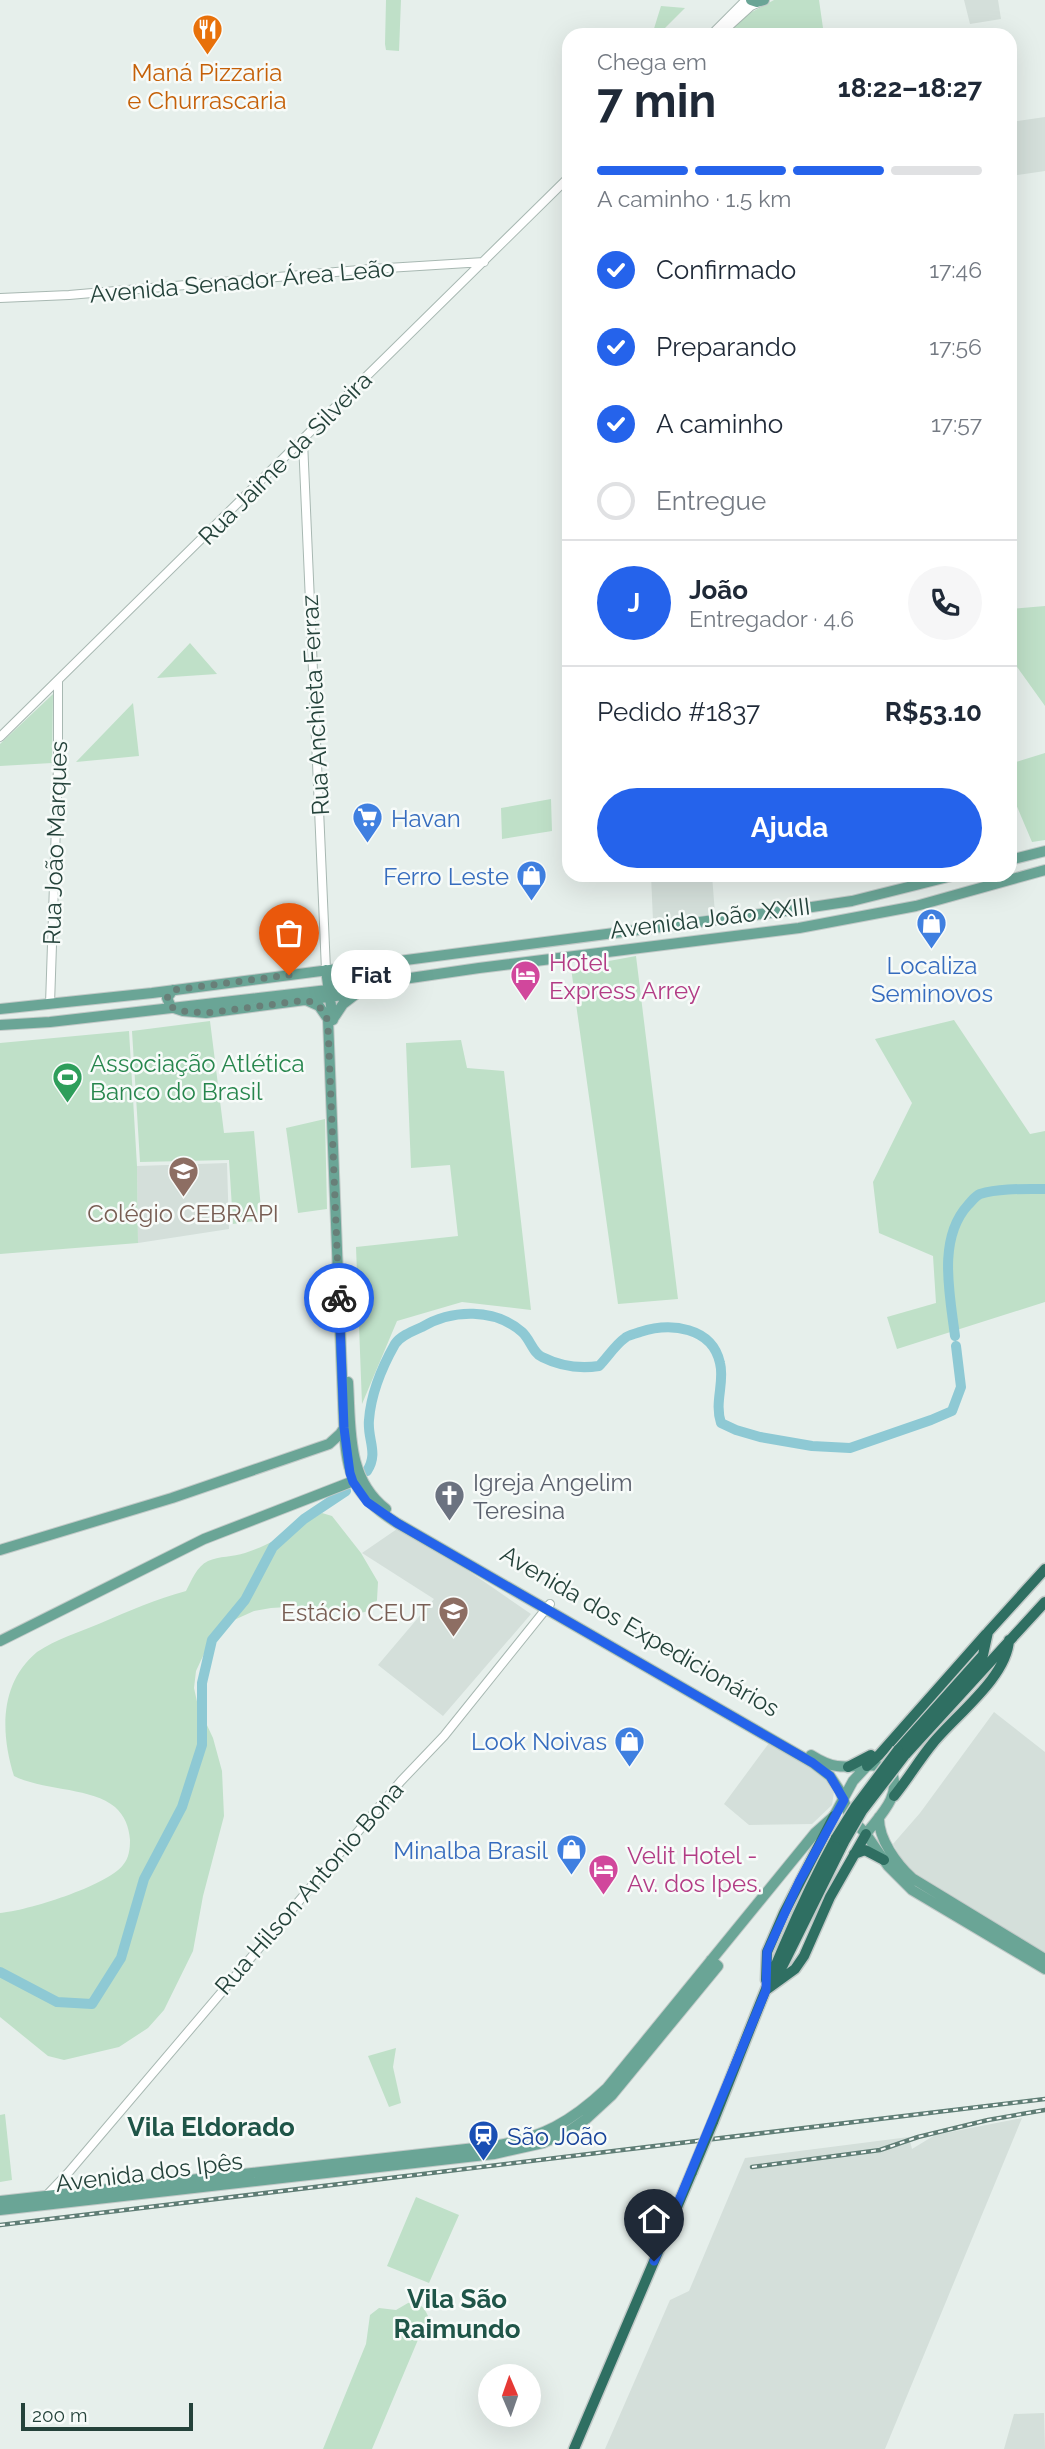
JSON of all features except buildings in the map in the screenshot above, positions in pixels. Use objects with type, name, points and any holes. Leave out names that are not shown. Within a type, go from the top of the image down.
[{"type":"highway","points":[[867,1766],[1045,1569]]},
{"type":"highway","points":[[573,2449],[692,2172],[775,1962],[815,1876],[840,1840],[856,1806],[901,1752],[962,1685],[1045,1602]]},
{"type":"highway","points":[[962,1685],[983,1655],[988,1632]]},
{"type":"highway","points":[[894,1796],[934,1741],[998,1671],[1008,1652],[1009,1640]]},
{"type":"highway","points":[[848,1767],[866,1759],[895,1736]]},
{"type":"highway","points":[[766,1990],[767,1952],[834,1816]]},
{"type":"highway","points":[[766,1990],[795,1969],[804,1956],[830,1897],[866,1834]]},
{"type":"highway","points":[[852,1856],[865,1850],[884,1860]]},
{"type":"main road","points":[[1017,858],[1045,851]]},
{"type":"main road","name":"Avenida João XXIII","points":[[1017,878],[1045,870]]},
{"type":"main road","name":"Avenida João XXIII","points":[[0,1009],[152,993],[792,910],[852,901],[928,882]]},
{"type":"main road","name":"Avenida João XXIII","points":[[0,1025],[328,994],[378,983],[479,968],[764,933],[827,924],[916,906],[1002,882]]},
{"type":"main road","points":[[827,924],[820,918],[821,913],[852,901]]},
{"type":"main road","points":[[764,933],[775,927],[796,923],[799,915],[792,910]]},
{"type":"main road","points":[[497,948],[495,957],[498,966]]},
{"type":"main road","points":[[475,951],[481,959],[479,968]]},
{"type":"main road","name":"Avenida dos Expedicionários","points":[[326,970],[349,1450]]},
{"type":"main road","points":[[306,1000],[318,1006],[330,1019],[343,1004],[378,983]]},
{"type":"main road","points":[[173,990],[167,998],[171,1007],[206,1013],[306,1000],[328,994],[358,993]]},
{"type":"main road","points":[[151,1009],[155,1000],[152,993]]},
{"type":"main road","name":"Avenida dos Expedicionários","points":[[330,1019],[344,1428],[356,1480],[388,1511],[815,1761]]},
{"type":"main road","points":[[0,1550],[172,1498],[329,1444],[344,1428]]},
{"type":"main road","points":[[329,1444],[349,1450]]},
{"type":"main road","points":[[0,1642],[204,1539],[356,1480]]},
{"type":"main road","points":[[815,1761],[848,1767],[878,1765],[892,1773],[895,1780],[894,1796],[866,1834]]},
{"type":"main road","points":[[815,1761],[830,1776],[854,1821],[899,1878],[920,1896],[1045,1969]]},
{"type":"main road","points":[[844,1800],[853,1781],[867,1766]]},
{"type":"main road","name":"Avenida dos Ipês","points":[[0,2200],[69,2198],[340,2167],[511,2143],[538,2136],[567,2122],[607,2088],[815,1833],[834,1816],[844,1800]]},
{"type":"main road","points":[[854,1821],[866,1821],[880,1816]]},
{"type":"main road","points":[[880,1816],[880,1829],[887,1845],[912,1878],[1045,1959]]},
{"type":"main road","name":"Avenida dos Ipês","points":[[0,2210],[47,2200]]},
{"type":"street","points":[[719,28],[755,0]]},
{"type":"street","points":[[727,28],[755,0]]},
{"type":"street","name":"Rua Jaime da Silveira","points":[[0,737],[562,184]]},
{"type":"street","name":"Avenida Senador Área Leão","points":[[0,298],[69,295],[484,262]]},
{"type":"street","name":"Rua Anchieta Ferraz","points":[[303,441],[326,970]]},
{"type":"street","name":"Rua João Marques","points":[[50,1004],[58,682]]},
{"type":"street","name":"Rua Hilson Antonio Bona","points":[[47,2200],[401,1781],[444,1735],[549,1606]]},
{"type":"street","points":[[68,2173],[69,2198]]},
{"type":"shaded area","points":[[964,0],[998,0],[1001,19],[970,24]]},
{"type":"shaded area","points":[[1045,117],[1045,171],[1017,175],[1017,121]]},
{"type":"shaded area","points":[[651,882],[713,882],[715,914],[653,921]]},
{"type":"shaded area","name":"Colégio CEBRAPI","points":[[227,1163],[229,1229],[138,1243],[137,1166]]},
{"type":"shaded area","name":"Estácio CEUT","points":[[397,1529],[457,1563],[531,1614],[443,1716],[378,1665],[434,1599],[362,1553]]},
{"type":"shaded area","points":[[994,1712],[1045,1752],[1045,1955],[907,1869],[893,1844],[920,1813]]},
{"type":"shaded area","points":[[769,1743],[824,1777],[834,1792],[832,1805],[812,1824],[749,1825],[724,1804]]},
{"type":"shaded area","points":[[1022,2118],[885,2449],[605,2449],[670,2300],[689,2291],[745,2158],[909,2137],[912,2149],[935,2135]]},
{"type":"shaded area","points":[[1044,2413],[1045,2449],[1004,2449],[1014,2414]]},
{"type":"green space","points":[[386,0],[401,0],[399,51],[386,50]]},
{"type":"green space","points":[[774,0],[819,0],[823,28],[733,28],[748,14]]},
{"type":"green space","points":[[661,6],[685,8],[665,28],[654,28]]},
{"type":"green space","points":[[1045,606],[1045,706],[1017,667],[1017,608]]},
{"type":"green space","points":[[190,643],[217,674],[157,678]]},
{"type":"green space","points":[[53,694],[52,763],[0,766],[0,744]]},
{"type":"green space","points":[[133,703],[139,756],[76,762]]},
{"type":"green space","points":[[1045,753],[1045,840],[1032,842],[1017,807],[1017,762]]},
{"type":"green space","points":[[551,799],[552,831],[502,839],[501,808]]},
{"type":"green space","points":[[636,956],[678,1299],[618,1304],[571,968]]},
{"type":"green space","points":[[954,1020],[1030,1134],[1045,1131],[1045,1302],[897,1349],[887,1317],[936,1303],[933,1256],[879,1233],[873,1182],[912,1103],[875,1039]]},
{"type":"green space","points":[[210,1021],[224,1133],[254,1131],[262,1220],[233,1224],[229,1160],[140,1162],[132,1031]]},
{"type":"green space","name":"Associação Atlética Banco do Brasil","points":[[129,1031],[137,1166],[138,1243],[0,1254],[0,1043]]},
{"type":"green space","points":[[461,1040],[467,1068],[504,1071],[531,1310],[462,1302],[397,1321],[362,1404],[356,1247],[458,1236],[450,1165],[411,1168],[406,1043]]},
{"type":"green space","points":[[325,1119],[327,1209],[298,1213],[286,1128]]},
{"type":"green space","points":[[322,1513],[332,1516],[361,1553],[378,1582],[377,1600],[373,1610],[352,1615],[304,1606],[254,1611],[234,1620],[210,1641],[196,1671],[194,1688],[222,1771],[224,1816],[203,1896],[193,1951],[164,2010],[148,2028],[119,2047],[64,2060],[48,2056],[0,2017],[0,1913],[28,1908],[101,1881],[125,1862],[130,1840],[124,1818],[115,1807],[105,1801],[14,1776],[5,1725],[6,1709],[16,1678],[25,1664],[44,1647],[143,1605],[186,1591],[197,1570],[208,1561],[255,1549]]},
{"type":"green space","points":[[396,2048],[393,2067],[401,2103],[389,2107],[368,2056]]},
{"type":"green space","points":[[5,2114],[12,2180],[0,2182],[0,2115]]},
{"type":"green space","points":[[416,2197],[459,2215],[429,2283],[387,2266]]},
{"type":"green space","points":[[408,2303],[421,2306],[428,2316],[372,2449],[323,2449],[366,2344],[370,2315],[379,2308],[396,2310]]},
{"type":"waterway","points":[[955,1336],[948,1268],[952,1234],[958,1219],[980,1194],[1004,1190],[1045,1189]]},
{"type":"waterway","points":[[367,1471],[372,1458],[369,1427],[372,1400],[378,1380],[397,1341],[434,1321],[460,1314],[486,1315],[511,1324],[522,1332],[542,1357],[577,1367],[599,1366],[618,1344],[632,1335],[652,1329],[689,1330],[699,1335],[716,1351],[721,1370],[721,1423],[760,1437],[812,1446],[850,1448],[952,1411],[961,1387],[956,1346]]},
{"type":"waterway","points":[[0,1972],[57,2002],[92,2004],[121,1958],[144,1879],[182,1807],[202,1745],[202,1683],[212,1640],[245,1600],[273,1547],[304,1519],[346,1491]]},
{"type":"railway","points":[[0,2225],[1045,2099]]},
{"type":"railway","points":[[752,2167],[880,2150],[918,2137],[988,2120],[1045,2110]]},
{"type":"way so far","points":[[289,975],[173,990],[167,998],[171,1007],[196,1013],[306,1000],[325,1013],[328,1019],[339,1298]]},
{"type":"place","name":"Maná Pizzaria e Churrascaria","points":[[207,57]]},
{"type":"place","name":"Havan","points":[[368,845]]},
{"type":"place","name":"Ferro Leste","points":[[532,903]]},
{"type":"place","name":"Localiza Seminovos","points":[[932,950]]},
{"type":"place","name":"Fiat","points":[[289,975]]},
{"type":"place","name":"Hotel Express Arrey","points":[[526,1003]]},
{"type":"place","name":"Associação Atlética Banco do Brasil","points":[[67,1104]]},
{"type":"place","name":"Colégio CEBRAPI","points":[[183,1198]]},
{"type":"place","name":"Igreja Angelim Teresina","points":[[450,1523]]},
{"type":"place","name":"Estácio CEUT","points":[[454,1639]]},
{"type":"place","name":"Look Noivas","points":[[630,1768]]},
{"type":"place","name":"Minalba Brasil","points":[[571,1877]]},
{"type":"place","name":"Velit Hotel - Av. dos Ipes.","points":[[604,1896]]},
{"type":"place","name":"São João","points":[[484,2163]]},
{"type":"district","name":"Vila Eldorado","points":[[211,2127]]},
{"type":"district","name":"Vila São Raimundo","points":[[457,2314]]},
{"type":"route","points":[[339,1298],[346,1454],[353,1482],[367,1502],[397,1523],[813,1763],[830,1776],[844,1800],[799,1882],[767,1952],[766,1990],[654,2261]]}]
